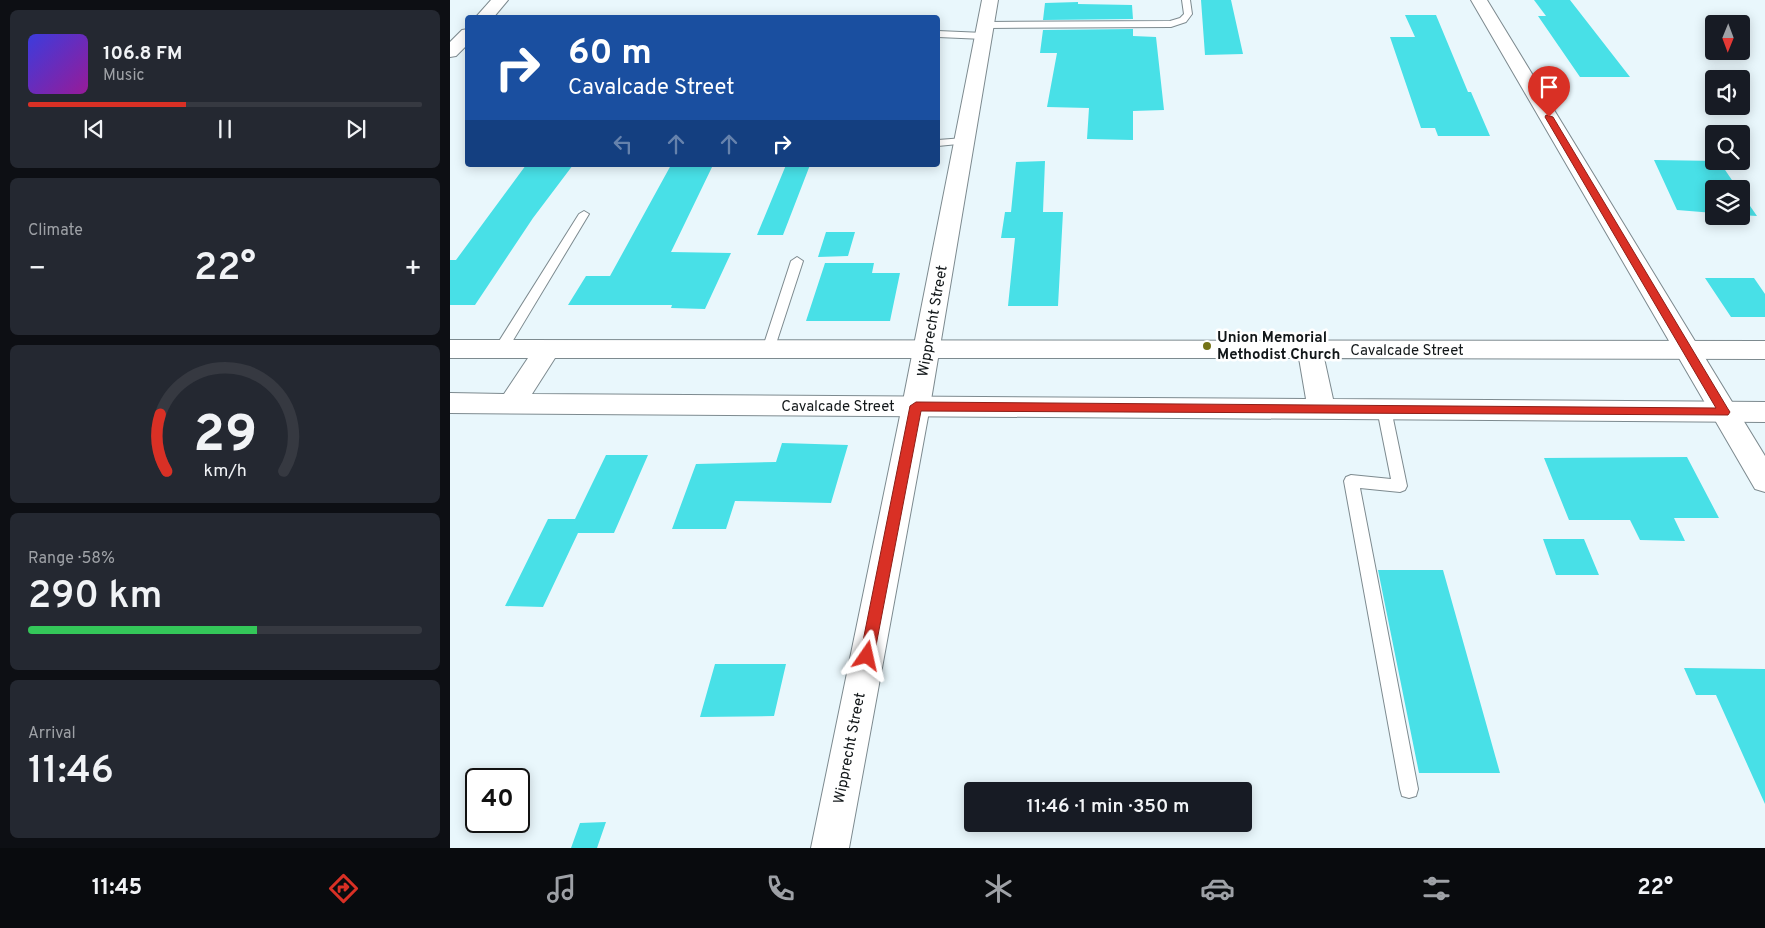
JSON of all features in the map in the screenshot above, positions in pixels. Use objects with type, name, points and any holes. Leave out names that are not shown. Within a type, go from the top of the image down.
[{"type":"main road","points":[[486,15],[500,0]]},
{"type":"main road","points":[[1479,0],[1765,481]]},
{"type":"main road","name":"Wipprecht Street","points":[[830,848],[916,406],[986,20]]},
{"type":"main road","points":[[450,52],[465,37]]},
{"type":"main road","name":"Cavalcade Street","points":[[450,349],[1765,350]]},
{"type":"main road","points":[[512,403],[547,350]]},
{"type":"main road","points":[[1310,350],[1321,409]]},
{"type":"main road","name":"Cavalcade Street","points":[[450,403],[1765,412]]},
{"type":"lane","points":[[940,33],[986,20],[1171,24],[1183,20],[1188,14],[1186,0]]},
{"type":"lane","points":[[940,143],[964,141]]},
{"type":"lane","points":[[501,349],[584,214]]},
{"type":"lane","points":[[768,350],[798,261]]},
{"type":"lane","points":[[1384,409],[1400,486],[1351,481],[1409,789]]},
{"type":"building","points":[[1201,0],[1231,0],[1243,54],[1205,55]]},
{"type":"building","points":[[1534,0],[1570,0],[1630,77],[1580,77],[1538,16],[1546,16]]},
{"type":"building","points":[[1078,2],[1078,4],[1132,5],[1133,19],[1043,20],[1045,3]]},
{"type":"building","points":[[1405,15],[1436,15],[1468,92],[1471,92],[1490,136],[1438,136],[1435,128],[1421,128],[1390,37],[1415,37]]},
{"type":"building","points":[[1133,29],[1133,36],[1156,37],[1164,110],[1133,111],[1133,140],[1087,139],[1089,108],[1047,107],[1057,53],[1040,53],[1043,30]]},
{"type":"building","points":[[1654,160],[1705,161],[1705,170],[1725,170],[1732,180],[1705,180],[1705,212],[1677,210]]},
{"type":"building","points":[[1045,161],[1043,212],[1063,212],[1058,306],[1008,306],[1015,238],[1001,238],[1005,212],[1011,212],[1016,162]]},
{"type":"building","points":[[525,167],[571,167],[533,218],[475,305],[450,305],[450,260],[456,260]]},
{"type":"building","points":[[670,167],[712,167],[671,252],[731,253],[705,309],[671,308],[672,305],[568,305],[586,276],[610,276]]},
{"type":"building","points":[[785,167],[809,167],[783,235],[757,235]]},
{"type":"building","points":[[1750,206],[1757,216],[1750,216]]},
{"type":"building","points":[[826,232],[855,232],[848,256],[818,257]]},
{"type":"building","points":[[825,263],[874,263],[872,273],[900,273],[890,321],[806,321]]},
{"type":"building","points":[[1705,278],[1754,278],[1765,294],[1765,317],[1731,317]]},
{"type":"building","points":[[782,443],[848,445],[831,503],[735,501],[726,529],[672,529],[696,464],[776,462]]},
{"type":"building","points":[[606,455],[648,455],[614,533],[578,533],[543,607],[505,606],[548,519],[575,519]]},
{"type":"building","points":[[1687,457],[1719,518],[1674,518],[1685,541],[1640,540],[1630,520],[1569,520],[1544,458]]},
{"type":"building","points":[[1543,539],[1584,539],[1599,575],[1556,575]]},
{"type":"building","points":[[1378,570],[1443,570],[1500,773],[1419,773]]},
{"type":"building","points":[[715,664],[786,664],[774,716],[700,717]]},
{"type":"building","points":[[1684,668],[1765,669],[1765,804],[1716,695],[1696,695]]},
{"type":"building","points":[[606,822],[597,848],[571,848],[580,823]]},
{"type":"place","name":"Union Memorial Methodist Church","points":[[1207,346]]},
{"type":"route","points":[[867,656],[916,406],[1724,412],[1549,117]]}]
